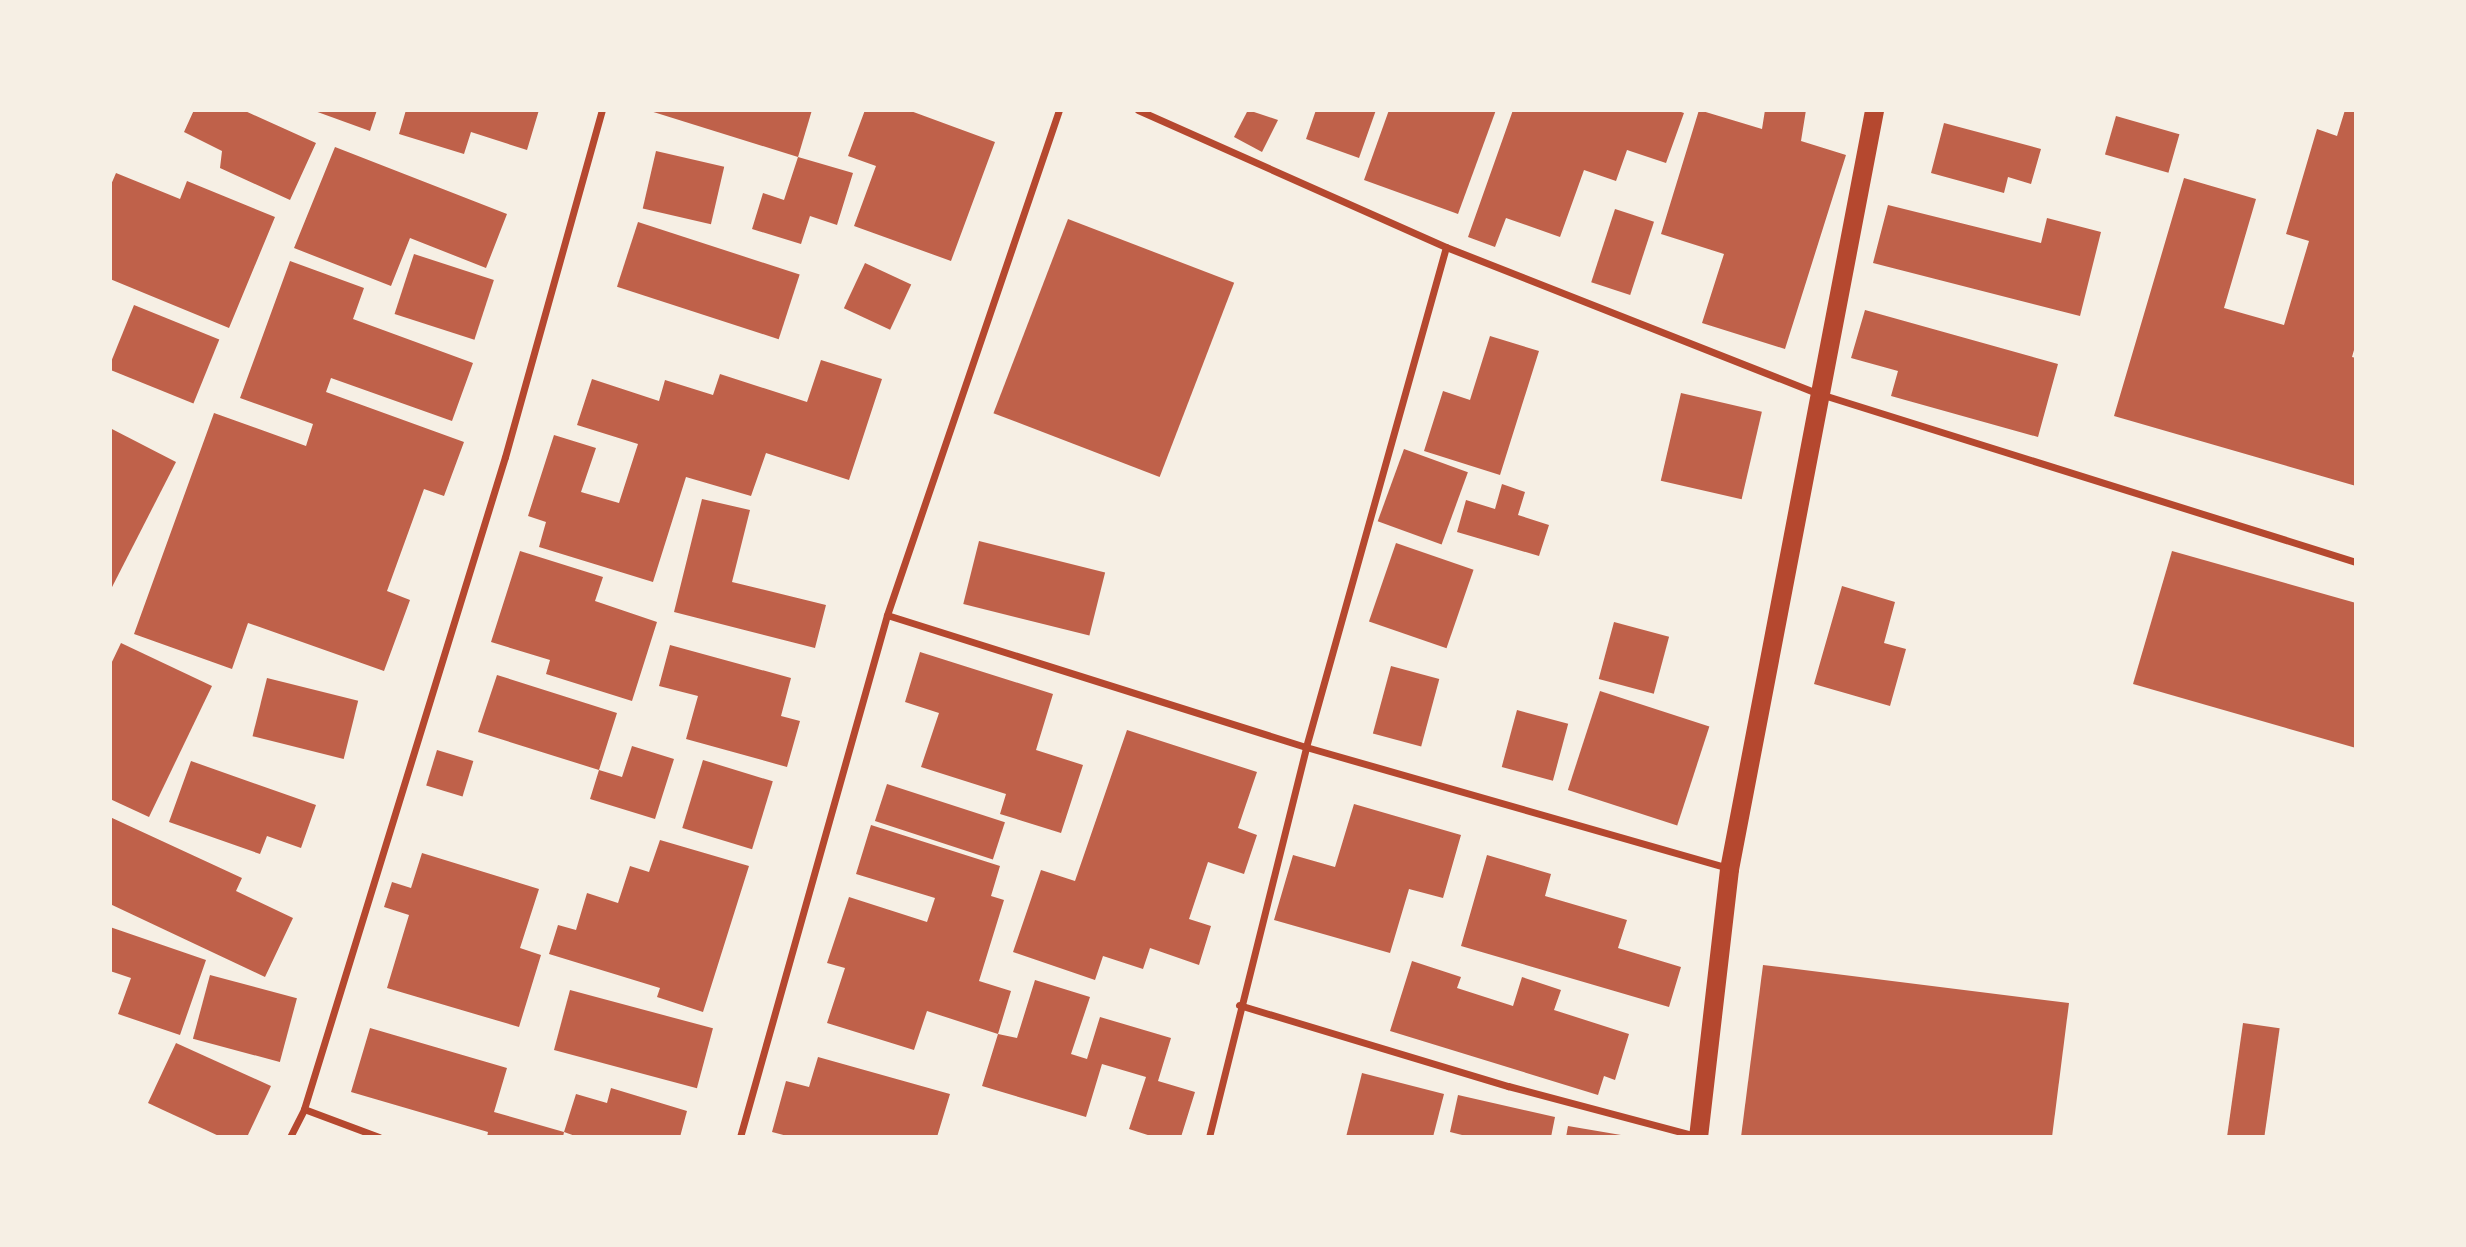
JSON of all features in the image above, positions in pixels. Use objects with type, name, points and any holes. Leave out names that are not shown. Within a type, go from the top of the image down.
[{"type":"highway","points":[[1698,1137],[1729,869],[1817,393],[1874,110]]},
{"type":"street","points":[[290,1137],[304,1110],[505,457],[602,110]]},
{"type":"street","points":[[740,1137],[887,615],[1059,110]]},
{"type":"street","points":[[1138,110],[1446,247],[1817,393],[2356,562]]},
{"type":"street","points":[[1209,1137],[1239,1005],[1306,747],[1446,247]]},
{"type":"street","points":[[887,615],[1306,747],[1729,869]]},
{"type":"street","points":[[1239,1005],[1508,1086],[1698,1137]]},
{"type":"street","points":[[304,1110],[379,1137]]},
{"type":"building","points":[[194,110],[243,110],[316,143],[290,200],[220,168],[222,151],[184,132]]},
{"type":"building","points":[[312,110],[377,110],[370,131]]},
{"type":"building","points":[[406,110],[539,110],[527,150],[471,132],[464,154],[399,134]]},
{"type":"building","points":[[647,110],[812,110],[798,157]]},
{"type":"building","points":[[865,110],[908,110],[995,142],[951,261],[854,226],[876,166],[848,156]]},
{"type":"building","points":[[1248,110],[1278,120],[1262,152],[1234,137]]},
{"type":"building","points":[[1316,110],[1376,110],[1359,158],[1306,139]]},
{"type":"building","points":[[1389,110],[1496,110],[1458,214],[1364,180]]},
{"type":"building","points":[[1513,110],[1675,110],[1684,113],[1666,163],[1627,150],[1616,181],[1584,170],[1560,237],[1506,218],[1495,247],[1468,237]]},
{"type":"building","points":[[1699,110],[1762,129],[1765,110],[1806,110],[1801,141],[1846,155],[1785,349],[1702,323],[1724,254],[1661,234]]},
{"type":"building","points":[[2345,110],[2356,110],[2356,343],[2352,357],[2356,358],[2356,486],[2114,416],[2184,178],[2256,199],[2224,308],[2284,325],[2309,241],[2286,234],[2317,129],[2337,136]]},
{"type":"building","points":[[2116,116],[2179,134],[2168,173],[2105,154]]},
{"type":"building","points":[[1944,123],[2041,149],[2031,184],[2008,177],[2004,193],[1931,173]]},
{"type":"building","points":[[335,147],[507,214],[486,268],[410,238],[391,286],[294,248]]},
{"type":"building","points":[[656,151],[724,167],[711,224],[643,208]]},
{"type":"building","points":[[798,157],[853,173],[837,225],[810,216],[801,244],[752,229],[763,193],[784,200]]},
{"type":"building","points":[[116,173],[180,199],[187,181],[275,217],[229,328],[110,279],[110,187]]},
{"type":"building","points":[[1888,205],[2041,243],[2047,218],[2101,232],[2080,316],[1873,263]]},
{"type":"building","points":[[1615,209],[1654,222],[1630,295],[1591,282]]},
{"type":"building","points":[[1068,219],[1234,283],[1160,477],[993,413]]},
{"type":"building","points":[[638,222],[800,275],[779,339],[617,287]]},
{"type":"building","points":[[414,254],[494,280],[474,340],[395,314]]},
{"type":"building","points":[[290,261],[364,288],[353,319],[473,363],[452,421],[331,378],[326,392],[464,442],[444,496],[424,489],[387,591],[410,600],[384,671],[248,623],[232,669],[134,634],[214,413],[306,446],[313,424],[240,398]]},
{"type":"building","points":[[865,263],[911,285],[890,330],[844,308]]},
{"type":"building","points":[[134,305],[219,339],[193,403],[110,370]]},
{"type":"building","points":[[1865,310],[2058,364],[2038,437],[1891,396],[1898,371],[1851,358]]},
{"type":"building","points":[[1490,336],[1539,351],[1500,475],[1424,451],[1443,391],[1470,400]]},
{"type":"building","points":[[821,360],[882,379],[849,480],[766,453],[751,496],[686,477],[653,582],[539,547],[546,522],[528,516],[554,435],[596,448],[581,492],[619,503],[638,444],[577,425],[592,379],[659,401],[665,380],[713,395],[720,374],[807,402]]},
{"type":"building","points":[[1681,393],[1762,412],[1742,499],[1661,481]]},
{"type":"building","points":[[110,428],[176,462],[110,591]]},
{"type":"building","points":[[1404,449],[1468,472],[1442,545],[1378,521]]},
{"type":"building","points":[[1502,484],[1525,492],[1518,515],[1549,525],[1539,556],[1457,532],[1466,500],[1495,509]]},
{"type":"building","points":[[702,499],[750,510],[732,582],[826,605],[815,648],[674,612]]},
{"type":"building","points":[[979,541],[1105,572],[1089,636],[963,604]]},
{"type":"building","points":[[1396,543],[1474,570],[1447,648],[1369,621]]},
{"type":"building","points":[[520,551],[603,577],[595,601],[657,622],[632,701],[546,674],[550,660],[491,642]]},
{"type":"building","points":[[2172,551],[2356,603],[2356,748],[2133,684]]},
{"type":"building","points":[[1842,586],[1895,602],[1884,643],[1906,649],[1890,706],[1814,684]]},
{"type":"building","points":[[1614,622],[1669,637],[1654,694],[1599,679]]},
{"type":"building","points":[[121,643],[212,686],[149,817],[110,799],[110,666]]},
{"type":"building","points":[[670,645],[791,678],[781,716],[800,721],[787,767],[686,739],[698,696],[659,686]]},
{"type":"building","points":[[920,652],[1053,694],[1036,750],[1083,765],[1061,833],[1000,814],[1006,794],[921,767],[939,713],[905,702]]},
{"type":"building","points":[[1391,666],[1439,679],[1421,747],[1373,734]]},
{"type":"building","points":[[497,675],[617,713],[599,770],[478,732]]},
{"type":"building","points":[[267,678],[358,701],[344,759],[252,736]]},
{"type":"building","points":[[1600,691],[1709,727],[1677,825],[1568,790]]},
{"type":"building","points":[[1517,710],[1568,724],[1553,781],[1502,767]]},
{"type":"building","points":[[1127,730],[1257,772],[1238,828],[1257,835],[1244,874],[1208,862],[1189,919],[1211,926],[1199,965],[1150,948],[1143,969],[1103,956],[1095,980],[1013,952],[1041,870],[1075,881]]},
{"type":"building","points":[[632,746],[674,759],[655,819],[590,799],[599,770],[622,777]]},
{"type":"building","points":[[437,750],[473,761],[463,796],[426,785]]},
{"type":"building","points":[[703,760],[773,781],[752,849],[682,828]]},
{"type":"building","points":[[191,761],[316,805],[301,848],[267,836],[260,854],[169,822]]},
{"type":"building","points":[[887,784],[1005,822],[993,859],[875,821]]},
{"type":"building","points":[[1354,804],[1461,835],[1443,898],[1409,889],[1390,953],[1274,920],[1293,855],[1335,867]]},
{"type":"building","points":[[110,817],[242,878],[236,891],[293,918],[265,977],[110,904]]},
{"type":"building","points":[[871,825],[1000,866],[991,896],[1004,900],[979,981],[1011,991],[998,1034],[927,1011],[914,1050],[827,1023],[845,968],[827,963],[849,897],[927,922],[935,898],[856,874]]},
{"type":"building","points":[[660,840],[749,866],[703,1012],[657,997],[660,988],[549,954],[558,925],[576,930],[587,893],[618,903],[630,866],[649,872]]},
{"type":"building","points":[[422,853],[539,889],[520,948],[541,955],[519,1027],[387,988],[409,915],[384,907],[392,882],[411,888]]},
{"type":"building","points":[[1487,855],[1551,874],[1545,896],[1627,920],[1618,948],[1681,967],[1669,1007],[1461,946]]},
{"type":"building","points":[[110,927],[206,960],[180,1035],[118,1014],[131,978],[110,971]]},
{"type":"building","points":[[1412,961],[1461,977],[1457,988],[1513,1006],[1522,977],[1561,990],[1554,1010],[1629,1034],[1615,1080],[1604,1076],[1598,1095],[1390,1031]]},
{"type":"building","points":[[1763,965],[2069,1003],[2052,1137],[1741,1137]]},
{"type":"building","points":[[210,975],[297,998],[280,1062],[193,1039]]},
{"type":"building","points":[[1035,980],[1090,997],[1071,1054],[1087,1059],[1100,1017],[1171,1038],[1158,1081],[1195,1092],[1181,1137],[1154,1137],[1129,1129],[1146,1077],[1102,1064],[1086,1117],[982,1086],[998,1034],[1017,1038]]},
{"type":"building","points":[[570,990],[713,1028],[697,1088],[554,1050]]},
{"type":"building","points":[[2243,1023],[2280,1028],[2264,1137],[2227,1137]]},
{"type":"building","points":[[370,1028],[507,1068],[494,1112],[564,1132],[563,1137],[487,1137],[488,1132],[351,1092]]},
{"type":"building","points":[[176,1043],[271,1086],[247,1137],[221,1137],[148,1103]]},
{"type":"building","points":[[818,1057],[950,1094],[937,1137],[791,1137],[772,1132],[786,1081],[809,1087]]},
{"type":"building","points":[[1362,1073],[1444,1094],[1433,1137],[1346,1137]]},
{"type":"building","points":[[611,1088],[687,1111],[680,1137],[578,1137],[564,1132],[576,1094],[607,1103]]},
{"type":"building","points":[[1458,1095],[1555,1117],[1551,1137],[1470,1137],[1450,1132]]},
{"type":"building","points":[[1568,1126],[1621,1135],[1621,1137],[1566,1137]]}]
